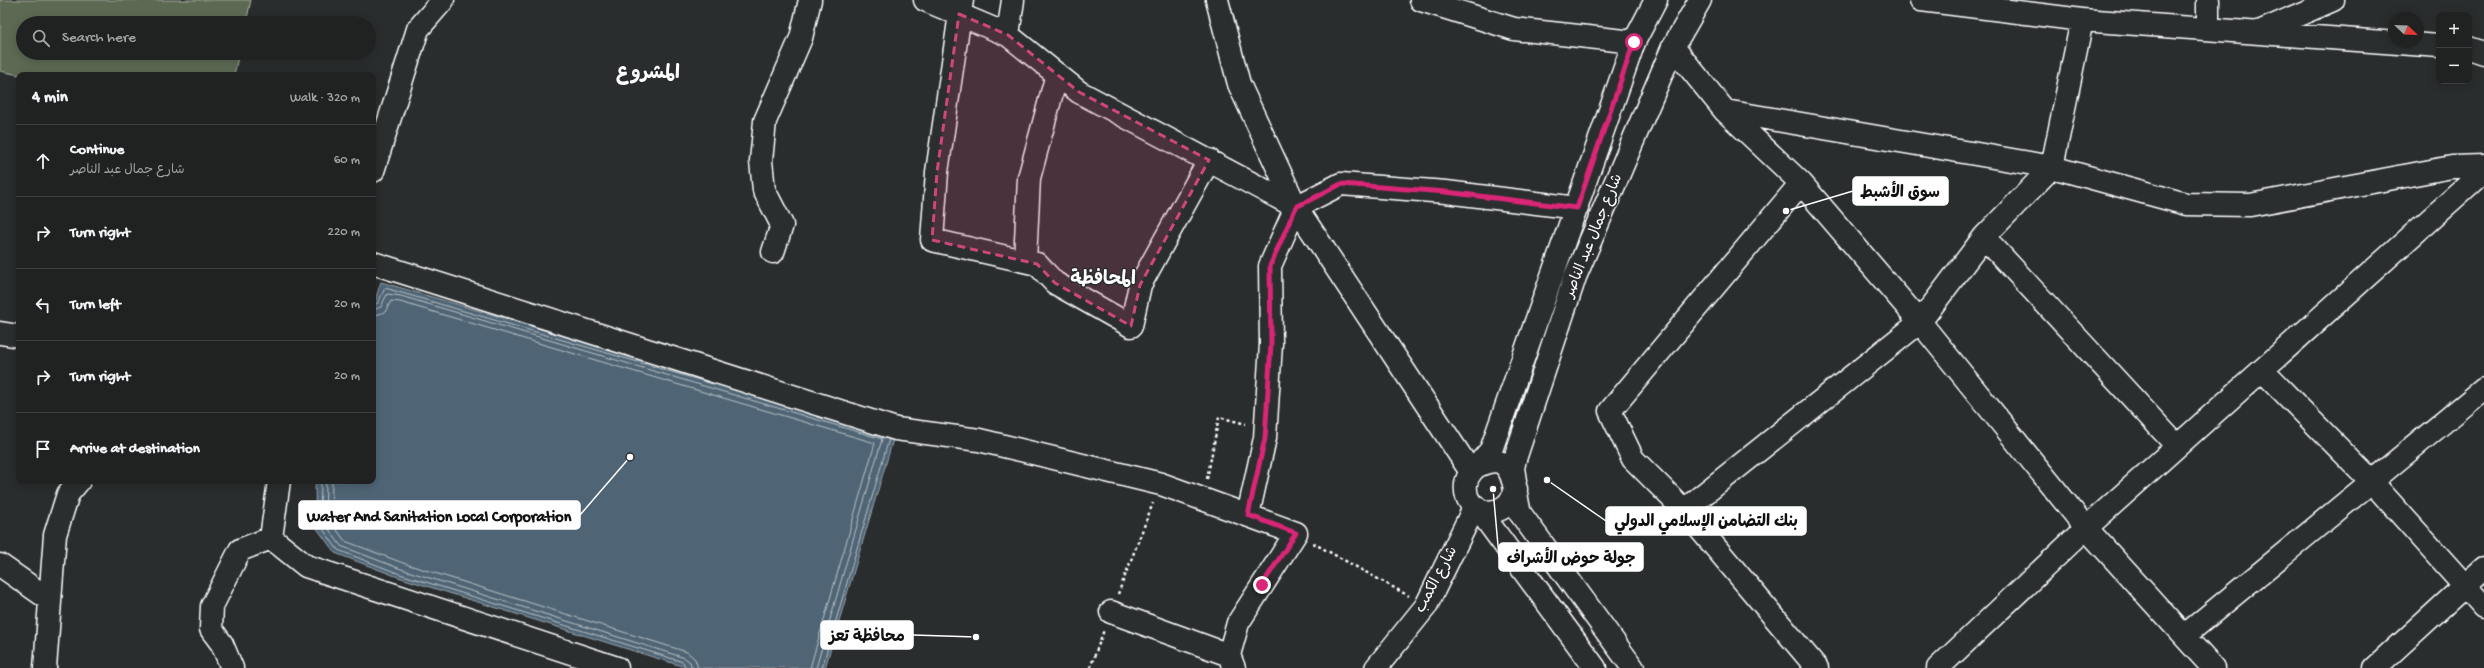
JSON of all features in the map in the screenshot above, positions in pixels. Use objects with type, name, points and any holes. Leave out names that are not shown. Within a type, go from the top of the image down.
[{"type":"street","points":[[376,162],[418,29],[443,0]]},
{"type":"street","points":[[773,252],[782,225],[764,190],[761,161],[765,121],[800,38],[810,0]]},
{"type":"street","points":[[925,0],[960,7],[1008,35],[1079,92],[1296,207]]},
{"type":"street","points":[[1008,35],[1013,0]]},
{"type":"street","points":[[1217,0],[1239,84],[1296,207],[1474,469]]},
{"type":"street","points":[[1421,0],[1514,29],[1634,42]]},
{"type":"street","name":"شارع جمال عبد الناصر","points":[[1474,469],[1491,450],[1634,42],[1656,0]]},
{"type":"street","name":"شارع جمال عبد الناصر","points":[[1633,668],[1520,513],[1513,468],[1575,277],[1673,47],[1700,0]]},
{"type":"street","points":[[1921,0],[2082,20],[2208,28],[2254,34],[2436,46]]},
{"type":"street","points":[[2208,0],[2208,28]]},
{"type":"street","points":[[2254,34],[2333,0]]},
{"type":"street","points":[[960,7],[937,172],[932,240],[1037,264],[1055,283],[1131,326],[1140,285],[1209,160]]},
{"type":"street","points":[[1684,510],[1920,322],[1984,237],[2052,167],[2082,20]]},
{"type":"street","points":[[1673,47],[1725,111],[1801,183],[1920,322],[2086,528],[2213,668]]},
{"type":"street","points":[[2472,49],[2484,53]]},
{"type":"street","points":[[1025,261],[1029,178],[1057,74]]},
{"type":"street","points":[[1725,111],[2052,167],[2186,204],[2250,204],[2452,167],[2484,166]]},
{"type":"street","points":[[1938,668],[2086,528],[2484,171]]},
{"type":"street","points":[[1801,183],[1610,411],[1633,459],[1684,510],[1817,668]]},
{"type":"street","points":[[1248,515],[1265,429],[1271,344],[1270,266],[1296,207],[1341,184],[1446,192],[1577,208]]},
{"type":"street","points":[[1984,237],[2177,446]]},
{"type":"street","points":[[376,264],[896,428],[979,440],[1161,484],[1296,533],[1238,623],[1231,661],[1111,612]]},
{"type":"street","points":[[0,333],[16,336]]},
{"type":"street","points":[[2262,370],[2372,482],[2484,607]]},
{"type":"street","points":[[2184,636],[2484,389]]},
{"type":"street","points":[[1477,508],[1487,512],[1503,509],[1510,504],[1516,485],[1512,474],[1500,464],[1484,463],[1474,469],[1466,489],[1468,497],[1595,668]]},
{"type":"street","points":[[45,668],[55,535],[68,494],[76,484]]},
{"type":"street","points":[[271,538],[279,484]]},
{"type":"street","name":"شارع الكمب","points":[[1376,668],[1426,606],[1477,508]]},
{"type":"street","points":[[232,668],[222,644],[211,629],[212,606],[240,550],[271,538]]},
{"type":"street","points":[[271,538],[306,566],[617,668]]},
{"type":"street","points":[[0,565],[50,600]]},
{"type":"street","points":[[2375,668],[2484,568]]},
{"type":"path","points":[[1203,500],[1219,417],[1265,429]]},
{"type":"path","points":[[1090,668],[1161,484]]},
{"type":"path","points":[[1296,533],[1426,606]]},
{"type":"highlighted area","points":[[959,14],[1008,35],[1079,92],[1209,160],[1140,285],[1131,326],[1055,283],[1037,264],[932,240],[937,172]]},
{"type":"green space","points":[[0,0],[251,0],[248,16],[16,16],[16,60],[237,60],[235,72],[16,72],[16,74],[0,71]]},
{"type":"water","points":[[381,282],[895,433],[825,668],[688,668],[398,577],[335,553],[316,527],[315,486],[316,484],[376,484],[376,297]]},
{"type":"place","name":"سوق الأشبط","points":[[1786,211]]},
{"type":"place","name":"Water And Sanitation Local Corporation","points":[[630,457]]},
{"type":"place","name":"بنك التضامن الإسلامي الدولي","points":[[1547,480]]},
{"type":"place","name":"جولة حوض الأشراف","points":[[1493,489]]},
{"type":"place","name":"محافظة تعز","points":[[976,637]]},
{"type":"district","name":"المشروع","points":[[648,74]]},
{"type":"district","name":"المحافظة","points":[[1103,280]]},
{"type":"route","points":[[1262,585],[1296,533],[1248,515],[1265,438],[1271,344],[1270,266],[1296,207],[1341,184],[1446,192],[1577,208],[1634,42]]}]
